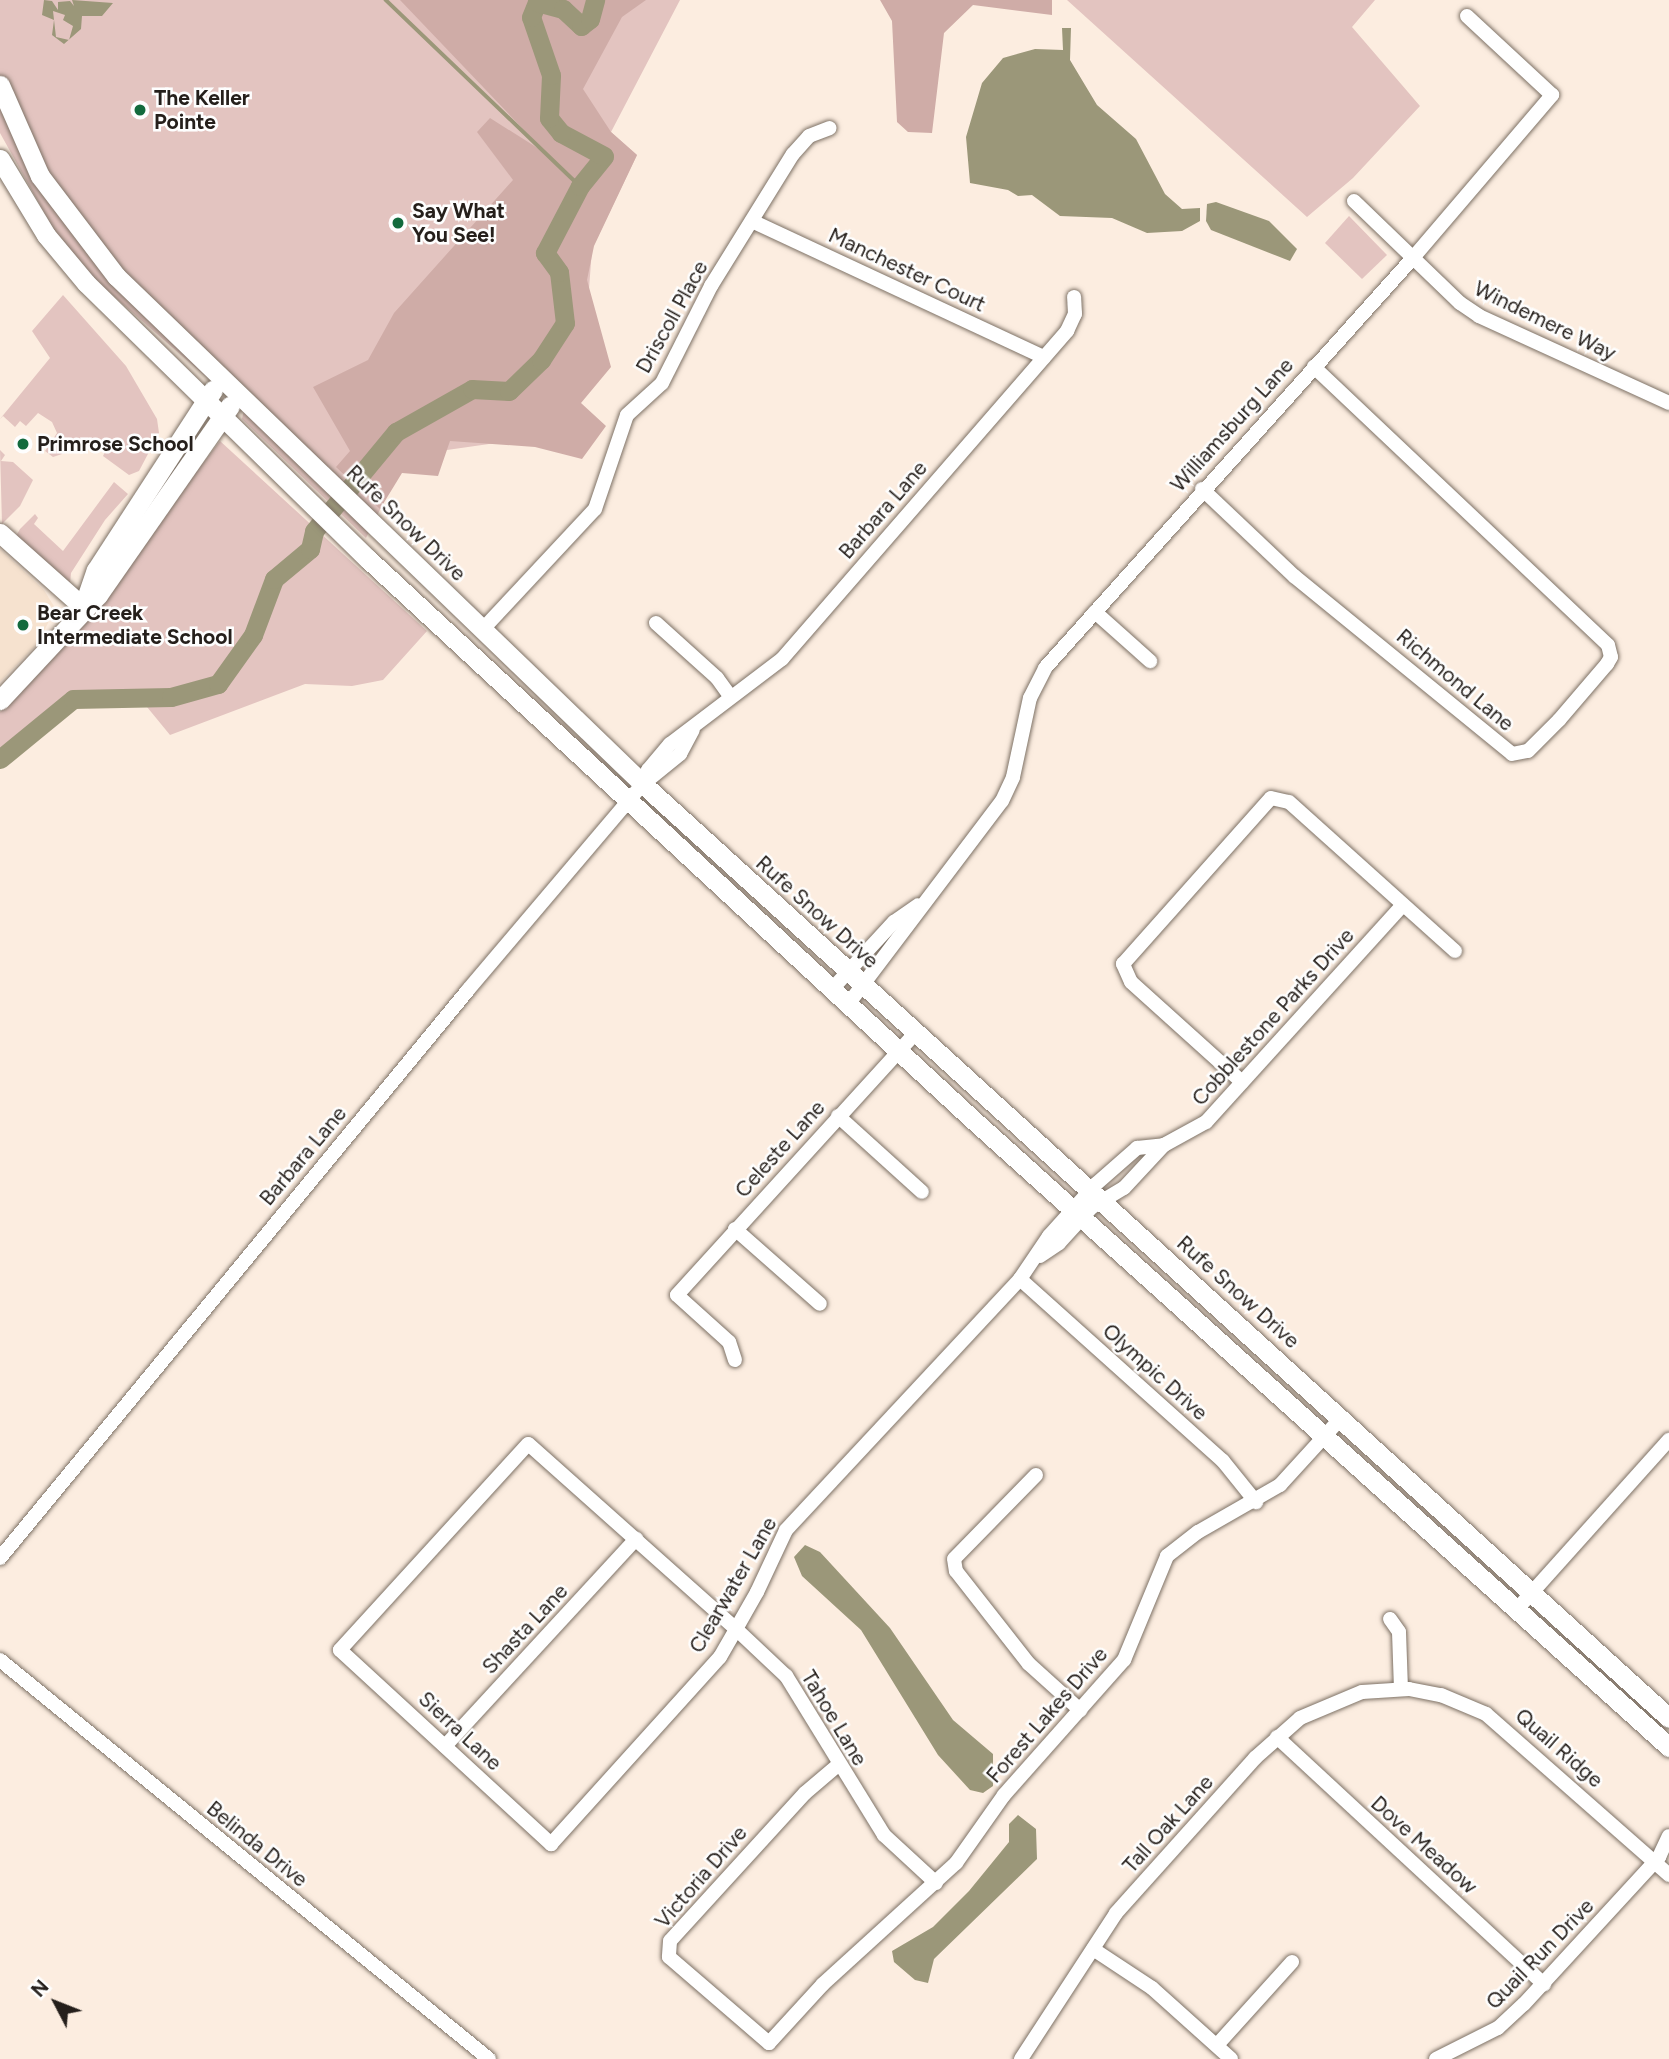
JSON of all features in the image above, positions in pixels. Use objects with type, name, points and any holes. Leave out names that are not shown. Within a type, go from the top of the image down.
[{"type":"main road","name":"Rufe Snow Drive","points":[[1,91],[40,176],[79,233],[222,379],[643,784],[916,1032],[1087,1204],[1325,1436],[1518,1608],[1669,1748]]},
{"type":"main road","name":"Rufe Snow Drive","points":[[0,159],[65,259],[368,559],[898,1051],[1087,1204],[1342,1417],[1669,1717]]},
{"type":"main road","points":[[83,607],[96,570],[222,379]]},
{"type":"main road","points":[[0,700],[48,653],[83,607],[98,595],[238,394]]},
{"type":"main road","points":[[0,533],[83,607]]},
{"type":"street","name":"Williamsburg Lane","points":[[849,1003],[909,928],[922,902],[1002,801],[1013,777],[1030,698],[1045,668],[1202,489],[1412,259],[1552,95],[1468,16]]},
{"type":"street","name":"Driscoll Place","points":[[483,629],[595,509],[627,415],[662,383],[711,286],[793,154],[809,136],[830,128]]},
{"type":"street","name":"Windemere Way","points":[[1354,201],[1412,259],[1479,316],[1669,403]]},
{"type":"street","name":"Manchester Court","points":[[752,222],[1044,357]]},
{"type":"street","name":"Barbara Lane","points":[[0,1558],[630,800],[643,784],[648,770],[670,744],[694,730],[730,696],[782,659],[1067,331],[1075,314],[1074,297]]},
{"type":"street","name":"Richmond Lane","points":[[1202,489],[1294,576],[1504,749],[1512,754],[1528,751],[1559,720],[1607,664],[1611,657],[1608,645],[1314,367]]},
{"type":"street","points":[[1095,612],[1150,661]]},
{"type":"street","points":[[656,623],[718,678],[730,696]]},
{"type":"street","points":[[1242,1082],[1132,982],[1123,970],[1132,950],[1264,803],[1276,796],[1289,802],[1455,951]]},
{"type":"street","name":"Williamsburg Lane","points":[[833,988],[894,922],[922,902]]},
{"type":"street","name":"Cobblestone Parks Drive","points":[[1087,1204],[1124,1188],[1164,1145],[1206,1122],[1403,905]]},
{"type":"street","name":"Celeste Lane","points":[[735,1360],[729,1342],[677,1295],[916,1032]]},
{"type":"street","points":[[838,1116],[922,1192]]},
{"type":"street","name":"Cobblestone Parks Drive","points":[[1087,1204],[1137,1148],[1164,1145]]},
{"type":"street","name":"Clearwater Lane","points":[[551,1844],[720,1657],[786,1530],[1020,1279],[1049,1236],[1087,1204]]},
{"type":"street","points":[[735,1229],[820,1304]]},
{"type":"street","name":"Olympic Drive","points":[[1020,1279],[1223,1461],[1256,1502]]},
{"type":"street","name":"Forest Lakes Drive","points":[[769,2043],[833,1974],[936,1883],[1124,1660],[1167,1556],[1198,1532],[1256,1502],[1296,1471],[1342,1417]]},
{"type":"street","points":[[1518,1608],[1669,1440]]},
{"type":"street","name":"Tahoe Lane","points":[[340,1650],[528,1444],[786,1676],[838,1765],[884,1835],[936,1883]]},
{"type":"street","points":[[1036,1475],[954,1559],[956,1571],[1029,1664],[1080,1710]]},
{"type":"street","name":"Shasta Lane","points":[[445,1746],[636,1539]]},
{"type":"street","points":[[1390,1619],[1399,1632],[1401,1689]]},
{"type":"street","name":"Sierra Lane","points":[[340,1650],[551,1844]]},
{"type":"street","name":"Belinda Drive","points":[[0,1660],[489,2059]]},
{"type":"street","name":"Tall Oak Lane","points":[[1021,2059],[1116,1913],[1276,1737],[1300,1718],[1333,1701],[1401,1689]]},
{"type":"street","name":"Quail Ridge","points":[[1401,1689],[1441,1695],[1495,1720],[1661,1858],[1669,1875]]},
{"type":"street","name":"Dove Meadow","points":[[1276,1737],[1544,1984]]},
{"type":"street","name":"Victoria Drive","points":[[769,2043],[669,1957],[670,1941],[805,1793],[838,1765]]},
{"type":"street","name":"Quail Run Drive","points":[[1436,2059],[1498,2028],[1544,1984],[1661,1858],[1669,1836]]},
{"type":"street","points":[[1093,1949],[1152,1988],[1231,2059]]},
{"type":"street","points":[[1217,2045],[1292,1962]]},
{"type":"shaded area","points":[[0,0],[680,0],[611,132],[637,155],[592,249],[589,289],[551,435],[412,455],[404,461],[366,538],[242,419],[244,410],[93,278],[55,232],[0,133]]},
{"type":"shaded area","points":[[44,0],[52,1],[58,10],[58,2],[70,1],[74,6],[72,0],[113,3],[102,16],[82,16],[81,29],[69,39],[73,26],[63,20],[65,15],[53,11],[56,37],[69,40],[64,44],[52,35],[54,20],[42,15]]},
{"type":"shaded area","points":[[400,0],[646,0],[622,17],[583,89],[611,132],[637,155],[594,246],[587,280],[611,367],[581,403],[606,426],[582,459],[535,447],[450,441],[438,476],[402,473],[380,509],[336,467],[350,451],[313,387],[368,360],[394,313],[513,180],[477,132],[490,118],[547,154]]},
{"type":"shaded area","points":[[880,0],[1052,0],[1052,15],[973,5],[944,33],[932,133],[908,132],[897,122],[892,21]]},
{"type":"shaded area","points":[[1067,0],[1375,0],[1352,27],[1420,106],[1353,178],[1307,217]]},
{"type":"shaded area","points":[[1062,28],[1071,28],[1070,60],[1097,105],[1136,139],[1165,194],[1182,209],[1200,208],[1200,221],[1182,231],[1147,233],[1112,218],[1060,216],[1032,195],[1018,196],[1008,190],[970,183],[966,137],[982,83],[1003,58],[1035,49],[1063,50]]},
{"type":"shaded area","points":[[1216,202],[1269,221],[1297,249],[1290,261],[1211,230],[1206,221],[1207,204]]},
{"type":"shaded area","points":[[1349,216],[1387,255],[1362,279],[1325,243]]},
{"type":"shaded area","points":[[63,295],[126,366],[157,419],[159,433],[139,471],[129,475],[103,456],[107,448],[99,443],[86,442],[82,451],[79,439],[74,440],[74,450],[53,457],[45,451],[57,433],[52,422],[38,413],[26,426],[20,421],[15,427],[3,416],[0,419],[50,358],[32,331]]},
{"type":"shaded area","points":[[220,441],[427,631],[383,680],[352,686],[305,684],[170,735],[138,696],[73,699],[0,759],[0,712],[60,649]]},
{"type":"shaded area","points":[[0,450],[5,455],[1,461],[13,462],[33,480],[20,506],[2,524]]},
{"type":"shaded area","points":[[114,482],[128,494],[105,520],[71,573],[70,583],[64,582],[16,536],[35,514],[38,518],[34,524],[63,551]]},
{"type":"shaded area","name":"Bear Creek Intermediate School","points":[[0,549],[44,590],[55,608],[39,642],[0,682]]},
{"type":"shaded area","points":[[805,1545],[820,1552],[890,1628],[953,1720],[993,1754],[993,1786],[983,1793],[970,1790],[938,1755],[861,1630],[802,1576],[794,1557]]},
{"type":"shaded area","points":[[1018,1815],[1036,1829],[1037,1859],[934,1959],[928,1983],[915,1980],[894,1962],[892,1951],[933,1927],[969,1891],[1009,1842],[1009,1824]]},
{"type":"waterway","points":[[386,0],[580,186]]},
{"type":"waterway","points":[[0,759],[73,699],[171,697],[218,684],[253,635],[274,579],[310,549],[314,531],[396,432],[472,389],[509,391],[541,360],[565,323],[559,272],[545,253],[580,186],[604,156],[561,133],[549,118],[551,75],[531,17],[537,2],[563,9],[581,26],[590,19],[595,0]]},
{"type":"place","name":"The Keller Pointe","points":[[140,110]]},
{"type":"place","name":"Say What You See!","points":[[398,223]]},
{"type":"place","name":"Primrose School","points":[[23,444]]},
{"type":"place","name":"Bear Creek Intermediate School","points":[[23,625]]}]
